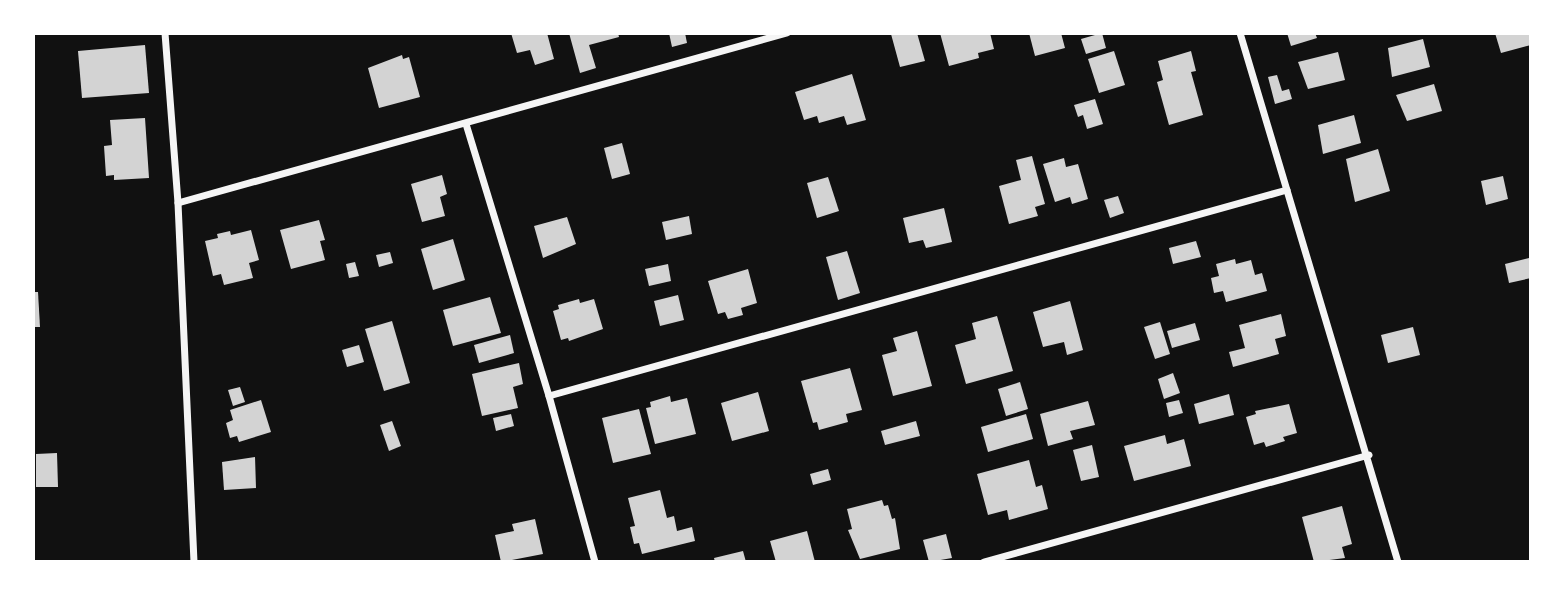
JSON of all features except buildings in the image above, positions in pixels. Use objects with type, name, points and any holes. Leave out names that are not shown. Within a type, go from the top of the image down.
[{"type":"street","points":[[165,33],[178,203],[194,562]]},
{"type":"street","points":[[178,203],[787,33]]},
{"type":"street","points":[[1240,33],[1369,454],[1398,562]]},
{"type":"street","points":[[466,124],[549,396],[595,562]]},
{"type":"street","points":[[549,396],[1287,190]]},
{"type":"street","points":[[984,562],[1369,454]]}]
